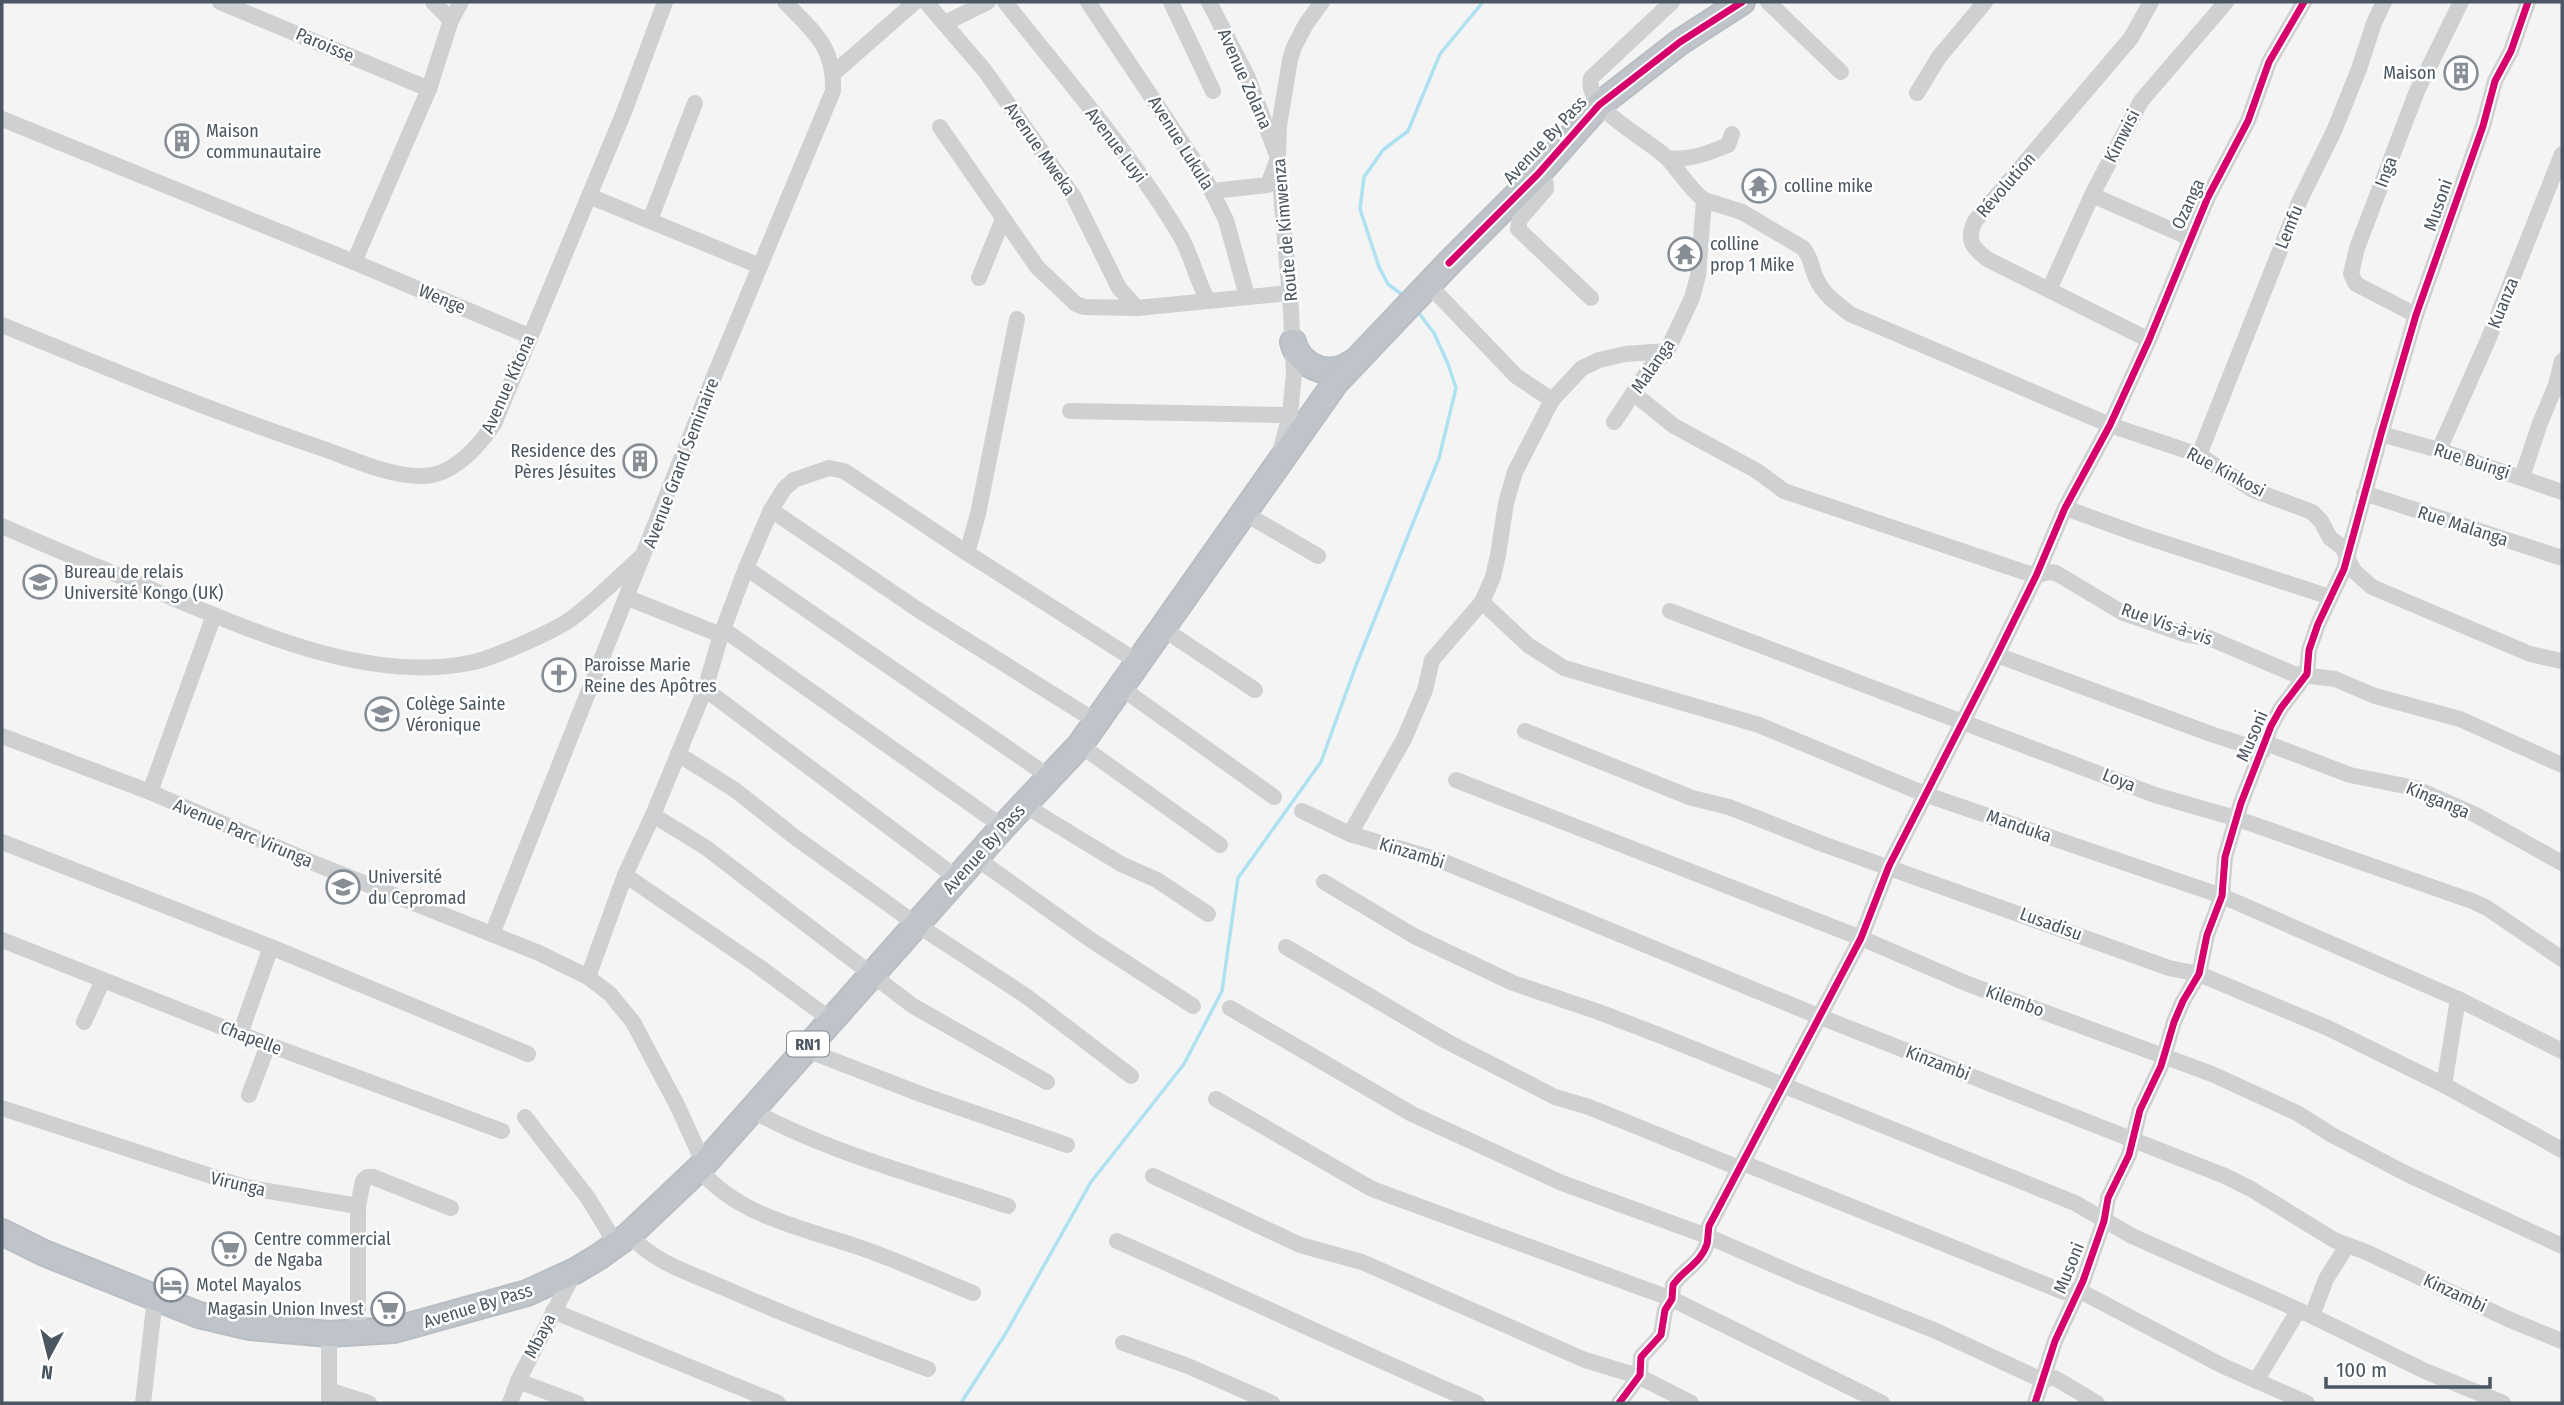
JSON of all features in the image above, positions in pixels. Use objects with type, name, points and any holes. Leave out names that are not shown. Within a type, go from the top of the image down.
[{"type":"highway","name":"Avenue By Pass","points":[[44,1253],[199,1315],[250,1326],[330,1334],[422,1324],[514,1297],[575,1271],[623,1239],[701,1166],[957,878],[1080,745],[1336,382],[1538,174],[1599,105],[1680,42],[1742,2]]},
{"type":"highway","points":[[1293,342],[1296,353],[1303,361],[1324,370],[1340,369],[1359,359]]},
{"type":"highway","name":"RN1","points":[[2,1232],[44,1253]]},
{"type":"highway","name":"RN1","points":[[2,1246],[44,1253]]},
{"type":"street","name":"Paroisse","points":[[220,2],[429,89]]},
{"type":"street","points":[[433,2],[452,20]]},
{"type":"street","points":[[354,262],[429,89],[452,20],[461,2]]},
{"type":"street","name":"Avenue Kitona","points":[[2,325],[272,432],[397,474],[426,476],[448,470],[482,441],[494,424],[624,112],[665,2]]},
{"type":"street","points":[[785,2],[821,39],[834,73],[915,2]]},
{"type":"street","name":"Avenue Mweka","points":[[926,2],[985,71],[1074,197],[1119,288],[1137,307]]},
{"type":"street","points":[[946,23],[988,2]]},
{"type":"street","name":"Avenue Luyi","points":[[1004,2],[1152,192],[1182,240],[1208,301]]},
{"type":"street","name":"Avenue Lukula","points":[[1088,2],[1203,173],[1226,220],[1247,296]]},
{"type":"street","points":[[1171,2],[1213,91]]},
{"type":"street","name":"Avenue Zolana","points":[[1209,2],[1248,78],[1278,158]]},
{"type":"street","points":[[1672,2],[1591,78],[1590,92],[1599,105],[1667,158],[1688,187],[1704,200]]},
{"type":"street","points":[[1768,2],[1841,72]]},
{"type":"street","points":[[1917,93],[1938,57],[1985,2]]},
{"type":"street","name":"Révolution","points":[[2149,340],[1987,259],[1972,246],[1969,236],[1975,221],[2131,38],[2151,2]]},
{"type":"street","name":"Kimwisi","points":[[2049,290],[2092,195],[2141,101],[2225,2]]},
{"type":"street","name":"Ozanga","points":[[1619,1403],[1641,1373],[1641,1357],[1661,1335],[1673,1285],[1697,1261],[1707,1244],[1709,1226],[1861,938],[1889,866],[2036,576],[2065,508],[2110,425],[2167,300],[2208,197],[2248,121],[2269,62],[2304,2]]},
{"type":"street","name":"Lemfu","points":[[2200,455],[2300,200],[2334,131],[2384,2]]},
{"type":"street","name":"Inga","points":[[2416,315],[2356,285],[2351,274],[2357,248],[2417,91],[2462,2]]},
{"type":"street","name":"Musoni","points":[[2035,1403],[2044,1381],[2054,1341],[2080,1291],[2104,1221],[2108,1198],[2125,1165],[2140,1110],[2161,1066],[2183,1001],[2199,974],[2207,935],[2222,896],[2225,857],[2235,818],[2281,708],[2307,674],[2309,650],[2318,624],[2348,559],[2364,493],[2416,315],[2483,126],[2494,81],[2511,51],[2528,2]]},
{"type":"street","name":"Route de Kimwenza","points":[[1277,465],[1290,415],[1294,384],[1278,158],[1279,126],[1290,60],[1314,12]]},
{"type":"street","name":"Avenue Grand Seminaire","points":[[492,934],[833,91],[834,73]]},
{"type":"street","points":[[650,220],[695,103]]},
{"type":"street","name":"Wenge","points":[[2,119],[354,262],[529,337]]},
{"type":"street","points":[[940,127],[1037,267],[1076,304],[1084,307],[1137,307],[1289,293]]},
{"type":"street","points":[[1667,158],[1677,160],[1703,155],[1728,145],[1732,134]]},
{"type":"street","name":"Kuanza","points":[[2439,450],[2488,340],[2562,154]]},
{"type":"street","points":[[1212,191],[1268,184],[1278,158]]},
{"type":"street","points":[[1538,174],[1546,184],[1546,189],[1520,219],[1518,229],[1591,298]]},
{"type":"street","points":[[2092,195],[2190,238]]},
{"type":"street","points":[[589,197],[760,266]]},
{"type":"street","name":"Rue Kinkosi","points":[[1704,200],[1742,212],[1788,238],[1810,256],[1814,275],[1821,288],[1850,314],[2110,425],[2200,455],[2253,489],[2312,512],[2321,521],[2330,538],[2342,547],[2354,571],[2372,587],[2530,654],[2562,661]]},
{"type":"street","name":"Malanga","points":[[1614,422],[1650,368],[1667,351],[1685,314],[1698,276],[1704,200]]},
{"type":"street","points":[[979,278],[1003,219]]},
{"type":"street","points":[[1429,285],[1516,376],[1552,400]]},
{"type":"street","points":[[967,553],[978,514],[1017,319]]},
{"type":"street","points":[[1350,834],[1404,739],[1425,690],[1432,660],[1482,602],[1493,577],[1514,472],[1552,400],[1582,368],[1599,360],[1625,354],[1667,351]]},
{"type":"street","points":[[2522,477],[2540,423],[2559,386],[2562,361]]},
{"type":"street","name":"Rue Vis-à-vis","points":[[1633,393],[1674,426],[1757,471],[1784,491],[2036,576],[2048,572],[2056,573],[2138,618],[2184,634],[2209,638],[2294,674],[2334,679],[2388,700],[2460,719],[2562,765]]},
{"type":"street","points":[[1070,411],[1290,415]]},
{"type":"street","name":"Rue Buingi","points":[[2381,434],[2439,450],[2562,492]]},
{"type":"street","points":[[588,977],[625,875],[705,689],[722,632],[746,568],[771,510],[784,489],[794,480],[829,468],[844,471],[1138,662]]},
{"type":"street","name":"Rue Malanga","points":[[2364,493],[2562,558]]},
{"type":"street","points":[[2065,508],[2330,597]]},
{"type":"street","points":[[771,510],[920,611],[1097,722]]},
{"type":"street","points":[[1244,513],[1318,556]]},
{"type":"street","points":[[2,526],[214,615],[284,640],[356,661],[397,668],[433,669],[476,662],[511,649],[573,618],[646,552]]},
{"type":"street","points":[[746,568],[1051,778]]},
{"type":"street","points":[[628,598],[722,632],[1003,827]]},
{"type":"street","name":"Manduka","points":[[1482,602],[1528,645],[1564,668],[1759,725],[1927,795],[2222,896],[2458,999],[2562,1051]]},
{"type":"street","name":"Loya","points":[[1670,611],[2155,795],[2235,818],[2472,901],[2487,908],[2562,958]]},
{"type":"street","points":[[149,792],[214,615]]},
{"type":"street","points":[[1162,628],[1255,690]]},
{"type":"street","name":"Kinganga","points":[[1997,655],[2211,734],[2264,747],[2350,775],[2415,788],[2476,815],[2562,863]]},
{"type":"street","points":[[1120,687],[1274,797]]},
{"type":"street","points":[[705,689],[957,878]]},
{"type":"street","name":"Lusadisu","points":[[1525,732],[1692,798],[1729,807],[2169,968],[2199,974],[2328,1028],[2444,1085],[2562,1150]]},
{"type":"street","name":"Avenue Parc Virunga","points":[[2,736],[149,792],[316,864],[539,953],[588,977],[610,994],[633,1022],[677,1105],[701,1166]]},
{"type":"street","points":[[1080,745],[1220,845]]},
{"type":"street","points":[[678,754],[735,790],[796,838],[916,924],[1026,996],[1130,1076]]},
{"type":"street","name":"Kilembo","points":[[1456,780],[1861,938],[1968,984],[2163,1055],[2297,1113],[2332,1135],[2407,1174],[2562,1245]]},
{"type":"street","points":[[1024,805],[1121,864],[1157,880],[1208,914]]},
{"type":"street","name":"Kinzambi","points":[[1302,811],[1350,834],[1442,861],[1818,1016],[2225,1176],[2334,1240],[2562,1341]]},
{"type":"street","points":[[653,815],[705,847],[913,1006],[1047,1082]]},
{"type":"street","points":[[2,842],[271,947],[528,1054]]},
{"type":"street","points":[[976,858],[1091,940],[1193,1006]]},
{"type":"street","points":[[625,875],[758,966],[831,1020]]},
{"type":"street","points":[[1324,882],[1414,936],[1513,983],[1599,1012],[1783,1084],[2075,1203],[2132,1236],[2426,1371],[2504,1403]]},
{"type":"street","name":"Chapelle","points":[[2,940],[268,1045],[502,1131]]},
{"type":"street","points":[[240,1034],[271,947]]},
{"type":"street","points":[[1286,947],[1446,1041],[1555,1097],[1589,1107],[2064,1292],[2080,1291],[2223,1366],[2307,1403]]},
{"type":"street","points":[[84,1023],[103,980]]},
{"type":"street","points":[[2444,1085],[2458,999]]},
{"type":"street","points":[[1230,1008],[1412,1114],[1562,1183],[1707,1236],[1936,1331],[2044,1381],[2055,1378],[2097,1403]]},
{"type":"street","points":[[249,1095],[268,1045]]},
{"type":"street","points":[[804,1049],[923,1095],[1067,1145]]},
{"type":"street","points":[[1216,1099],[1372,1189],[1672,1298],[1882,1403]]},
{"type":"street","name":"Virunga","points":[[2,1108],[234,1184],[358,1206]]},
{"type":"street","points":[[751,1110],[784,1128],[821,1143],[1009,1206]]},
{"type":"street","points":[[525,1117],[623,1239],[671,1265],[815,1327],[928,1369]]},
{"type":"street","points":[[701,1166],[709,1180],[762,1215],[867,1250],[973,1293]]},
{"type":"street","points":[[1153,1176],[1300,1245],[1362,1262],[1585,1360],[1638,1376],[1691,1403]]},
{"type":"street","points":[[358,1333],[358,1206],[363,1181],[367,1177],[373,1177],[451,1208]]},
{"type":"street","points":[[1117,1241],[1231,1291],[1353,1350],[1477,1403]]},
{"type":"street","points":[[2256,1381],[2305,1314],[2347,1246]]},
{"type":"street","name":"Mbaya","points":[[510,1403],[518,1381],[575,1271]]},
{"type":"street","points":[[143,1403],[155,1298]]},
{"type":"street","points":[[553,1311],[778,1403]]},
{"type":"street","points":[[330,1334],[329,1397],[369,1403]]},
{"type":"street","points":[[1123,1343],[1188,1366],[1272,1403]]},
{"type":"street","points":[[518,1381],[577,1403]]},
{"type":"waterway","points":[[1401,294],[1388,284],[1379,267],[1360,209],[1364,177],[1383,150],[1408,131],[1440,54],[1483,2]]},
{"type":"waterway","points":[[961,1403],[1006,1333],[1091,1182],[1184,1064],[1222,991],[1238,878],[1321,762],[1355,668],[1439,458],[1456,388],[1434,333],[1418,312]]},
{"type":"cycle path","points":[[1449,263],[1538,174],[1599,105],[1680,42],[1742,2]]},
{"type":"cycle path","points":[[1619,1403],[1640,1375],[1641,1357],[1661,1335],[1665,1310],[1672,1299],[1673,1285],[1704,1251],[1709,1226],[1861,938],[1889,866],[2036,576],[2065,508],[2110,425],[2149,340],[2208,197],[2248,121],[2269,62],[2304,2]]},
{"type":"cycle path","points":[[2035,1403],[2055,1341],[2083,1281],[2104,1221],[2108,1198],[2129,1155],[2140,1110],[2161,1066],[2183,1001],[2199,974],[2207,935],[2222,896],[2225,857],[2241,803],[2271,726],[2307,674],[2309,650],[2318,624],[2344,569],[2416,315],[2483,126],[2495,81],[2511,51],[2528,2]]},
{"type":"place","name":"Maison","points":[[2461,73]]},
{"type":"place","name":"Maison communautaire","points":[[182,141]]},
{"type":"place","name":"colline mike","points":[[1759,186]]},
{"type":"place","name":"colline prop 1 Mike","points":[[1685,254]]},
{"type":"place","name":"Residence des Pères Jésuites","points":[[640,461]]},
{"type":"place","name":"Bureau de relais Université Kongo (UK)","points":[[40,582]]},
{"type":"place","name":"Paroisse Marie Reine des Apôtres","points":[[559,675]]},
{"type":"place","name":"Colège Sainte Véronique","points":[[382,714]]},
{"type":"place","name":"Université du Cepromad","points":[[343,887]]},
{"type":"place","name":"Centre commercial de Ngaba","points":[[229,1249]]},
{"type":"place","name":"Motel Mayalos","points":[[171,1285]]},
{"type":"place","name":"Magasin Union Invest","points":[[388,1309]]}]
